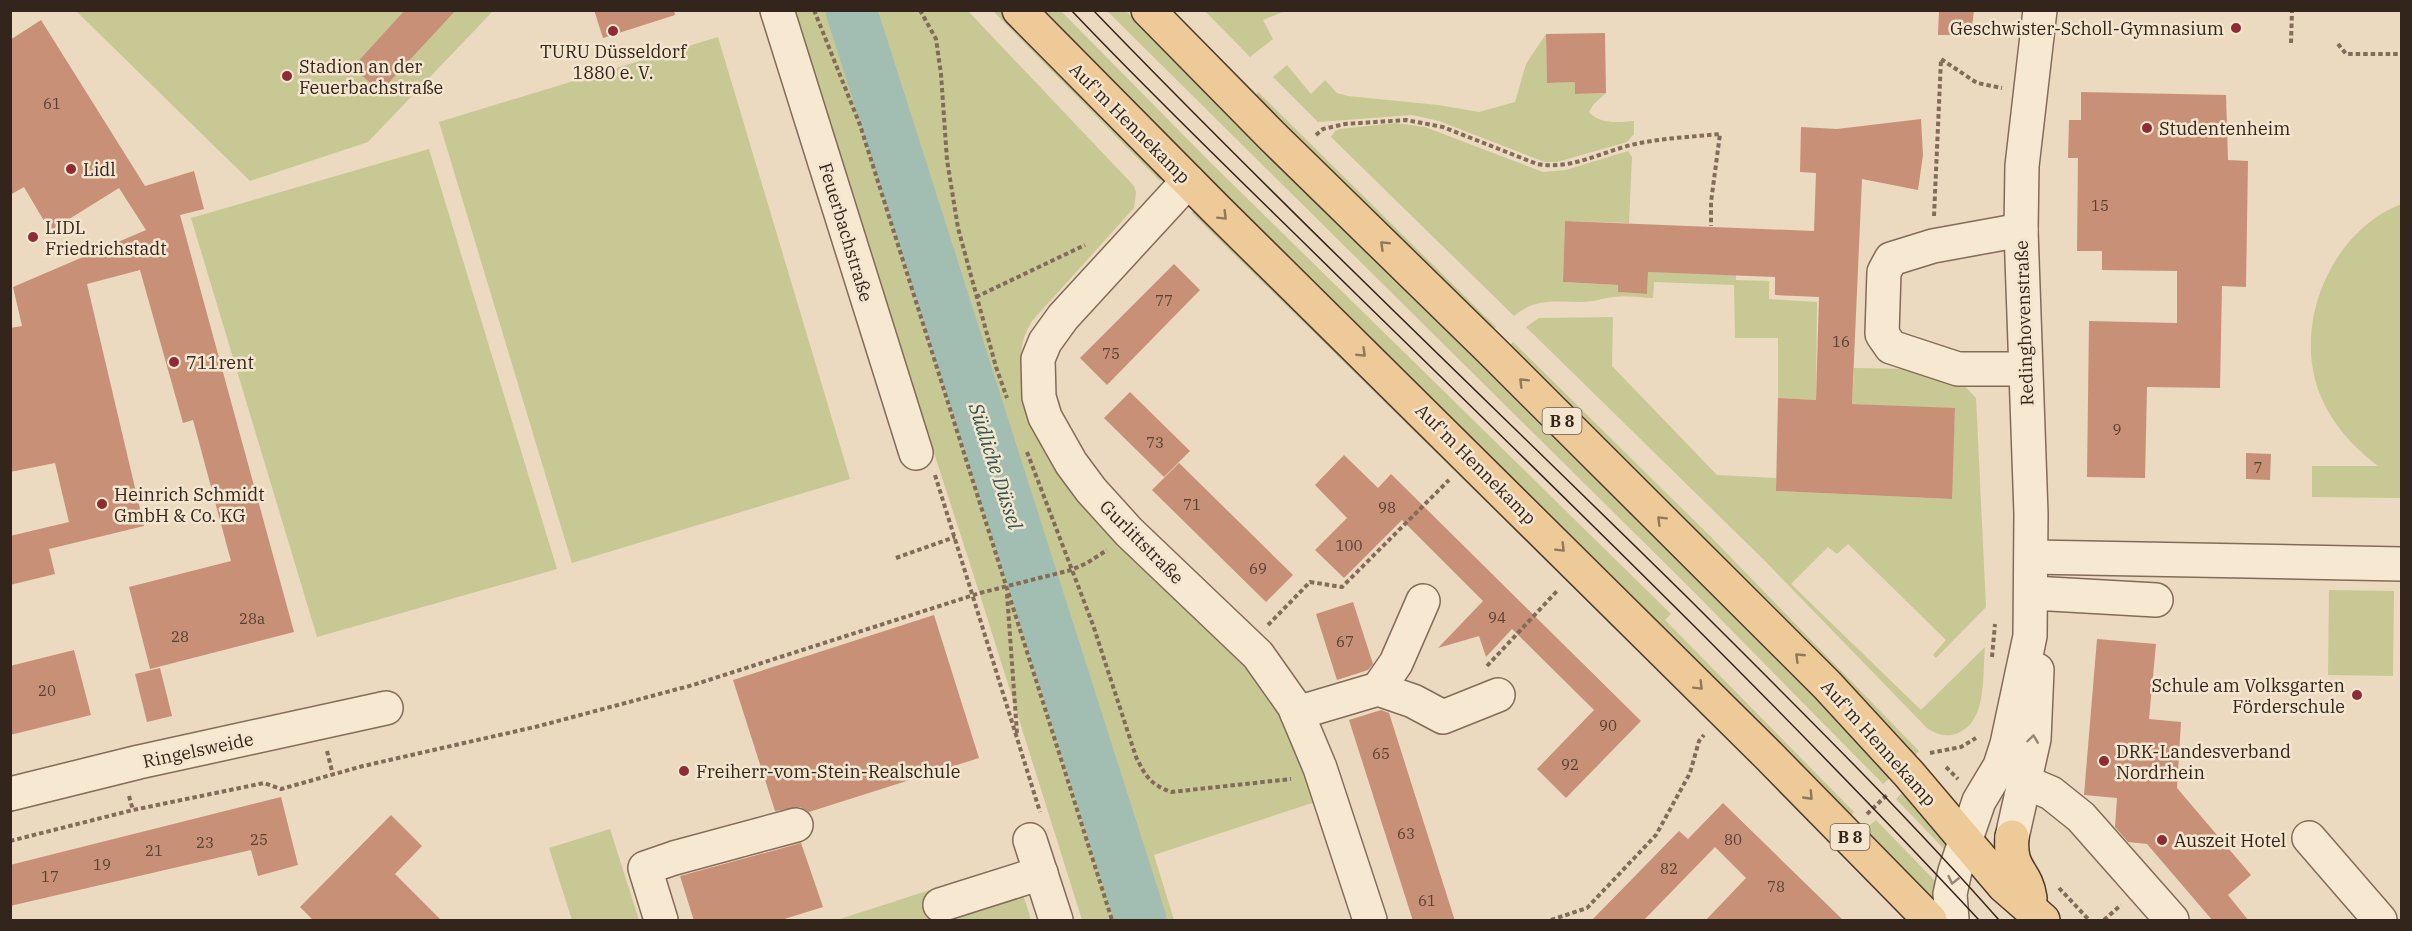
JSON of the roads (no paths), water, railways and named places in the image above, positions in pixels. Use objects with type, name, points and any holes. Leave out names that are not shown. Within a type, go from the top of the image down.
[{"type":"main road","name":"Auf'm Hennekamp","points":[[1019,10],[1188,181],[1725,712],[1930,921]]},
{"type":"main road","name":"Auf'm Hennekamp","points":[[1148,10],[1271,135],[1491,350],[1827,685],[1929,796],[2004,886],[2038,915]]},
{"type":"main road","name":"B 8","points":[[2012,837],[2012,860],[2028,884],[2038,915]]},
{"type":"street","name":"Feuerbachstraße","points":[[777,10],[916,453]]},
{"type":"street","name":"Redinghovenstraße","points":[[1952,921],[1951,890],[1979,801],[2000,766],[2007,744],[2030,636],[2032,556],[2020,230],[2022,166],[2040,10]]},
{"type":"street","name":"Gurlittstraße","points":[[1188,181],[1063,317],[1045,342],[1038,359],[1037,374],[1042,407],[1071,463],[1091,490],[1129,532],[1258,655],[1297,713],[1320,768],[1370,921]]},
{"type":"street","points":[[2020,230],[1933,246],[1891,259],[1884,272],[1882,334],[1891,347],[1958,369],[2025,369]]},
{"type":"street","points":[[2032,556],[2402,564]]},
{"type":"street","points":[[2032,593],[2157,600]]},
{"type":"street","points":[[1378,689],[1396,663],[1423,601]]},
{"type":"street","name":"Redinghovenstraße","points":[[2012,837],[2034,739],[2038,676],[2030,636]]},
{"type":"street","points":[[1297,713],[1378,689],[1413,700],[1443,717],[1493,697]]},
{"type":"street","name":"Ringelsweide","points":[[10,794],[139,762],[386,708]]},
{"type":"street","points":[[2025,782],[2050,793],[2080,817],[2172,921]]},
{"type":"street","points":[[1929,796],[1979,801]]},
{"type":"street","points":[[661,921],[645,868],[796,825]]},
{"type":"street","points":[[1036,829],[1041,873],[1056,921]]},
{"type":"street","points":[[2309,838],[2380,921]]},
{"type":"street","points":[[939,905],[1041,873]]},
{"type":"waterway","name":"Südliche Düssel","points":[[851,10],[1141,920]]},
{"type":"tram line","points":[[1071,10],[1176,117],[1749,681],[1979,920]]},
{"type":"tram line","points":[[1093,10],[1315,234],[1808,718],[1924,838],[1999,920]]},
{"type":"place","name":"Geschwister-Scholl-Gymnasium","points":[[2236,28]]},
{"type":"place","name":"TURU Düsseldorf 1880 e. V.","points":[[613,31]]},
{"type":"place","name":"Stadion an der Feuerbachstraße","points":[[287,76]]},
{"type":"place","name":"Studentenheim","points":[[2147,128]]},
{"type":"place","name":"Lidl","points":[[71,169]]},
{"type":"place","name":"LIDL Friedrichstadt","points":[[33,237]]},
{"type":"place","name":"711rent","points":[[174,362]]},
{"type":"place","name":"Heinrich Schmidt GmbH & Co. KG","points":[[102,504]]},
{"type":"place","name":"Schule am Volksgarten Förderschule","points":[[2357,695]]},
{"type":"place","name":"DRK-Landesverband Nordrhein","points":[[2104,761]]},
{"type":"place","name":"Freiherr-vom-Stein-Realschule","points":[[684,771]]},
{"type":"place","name":"Auszeit Hotel","points":[[2162,840]]}]
